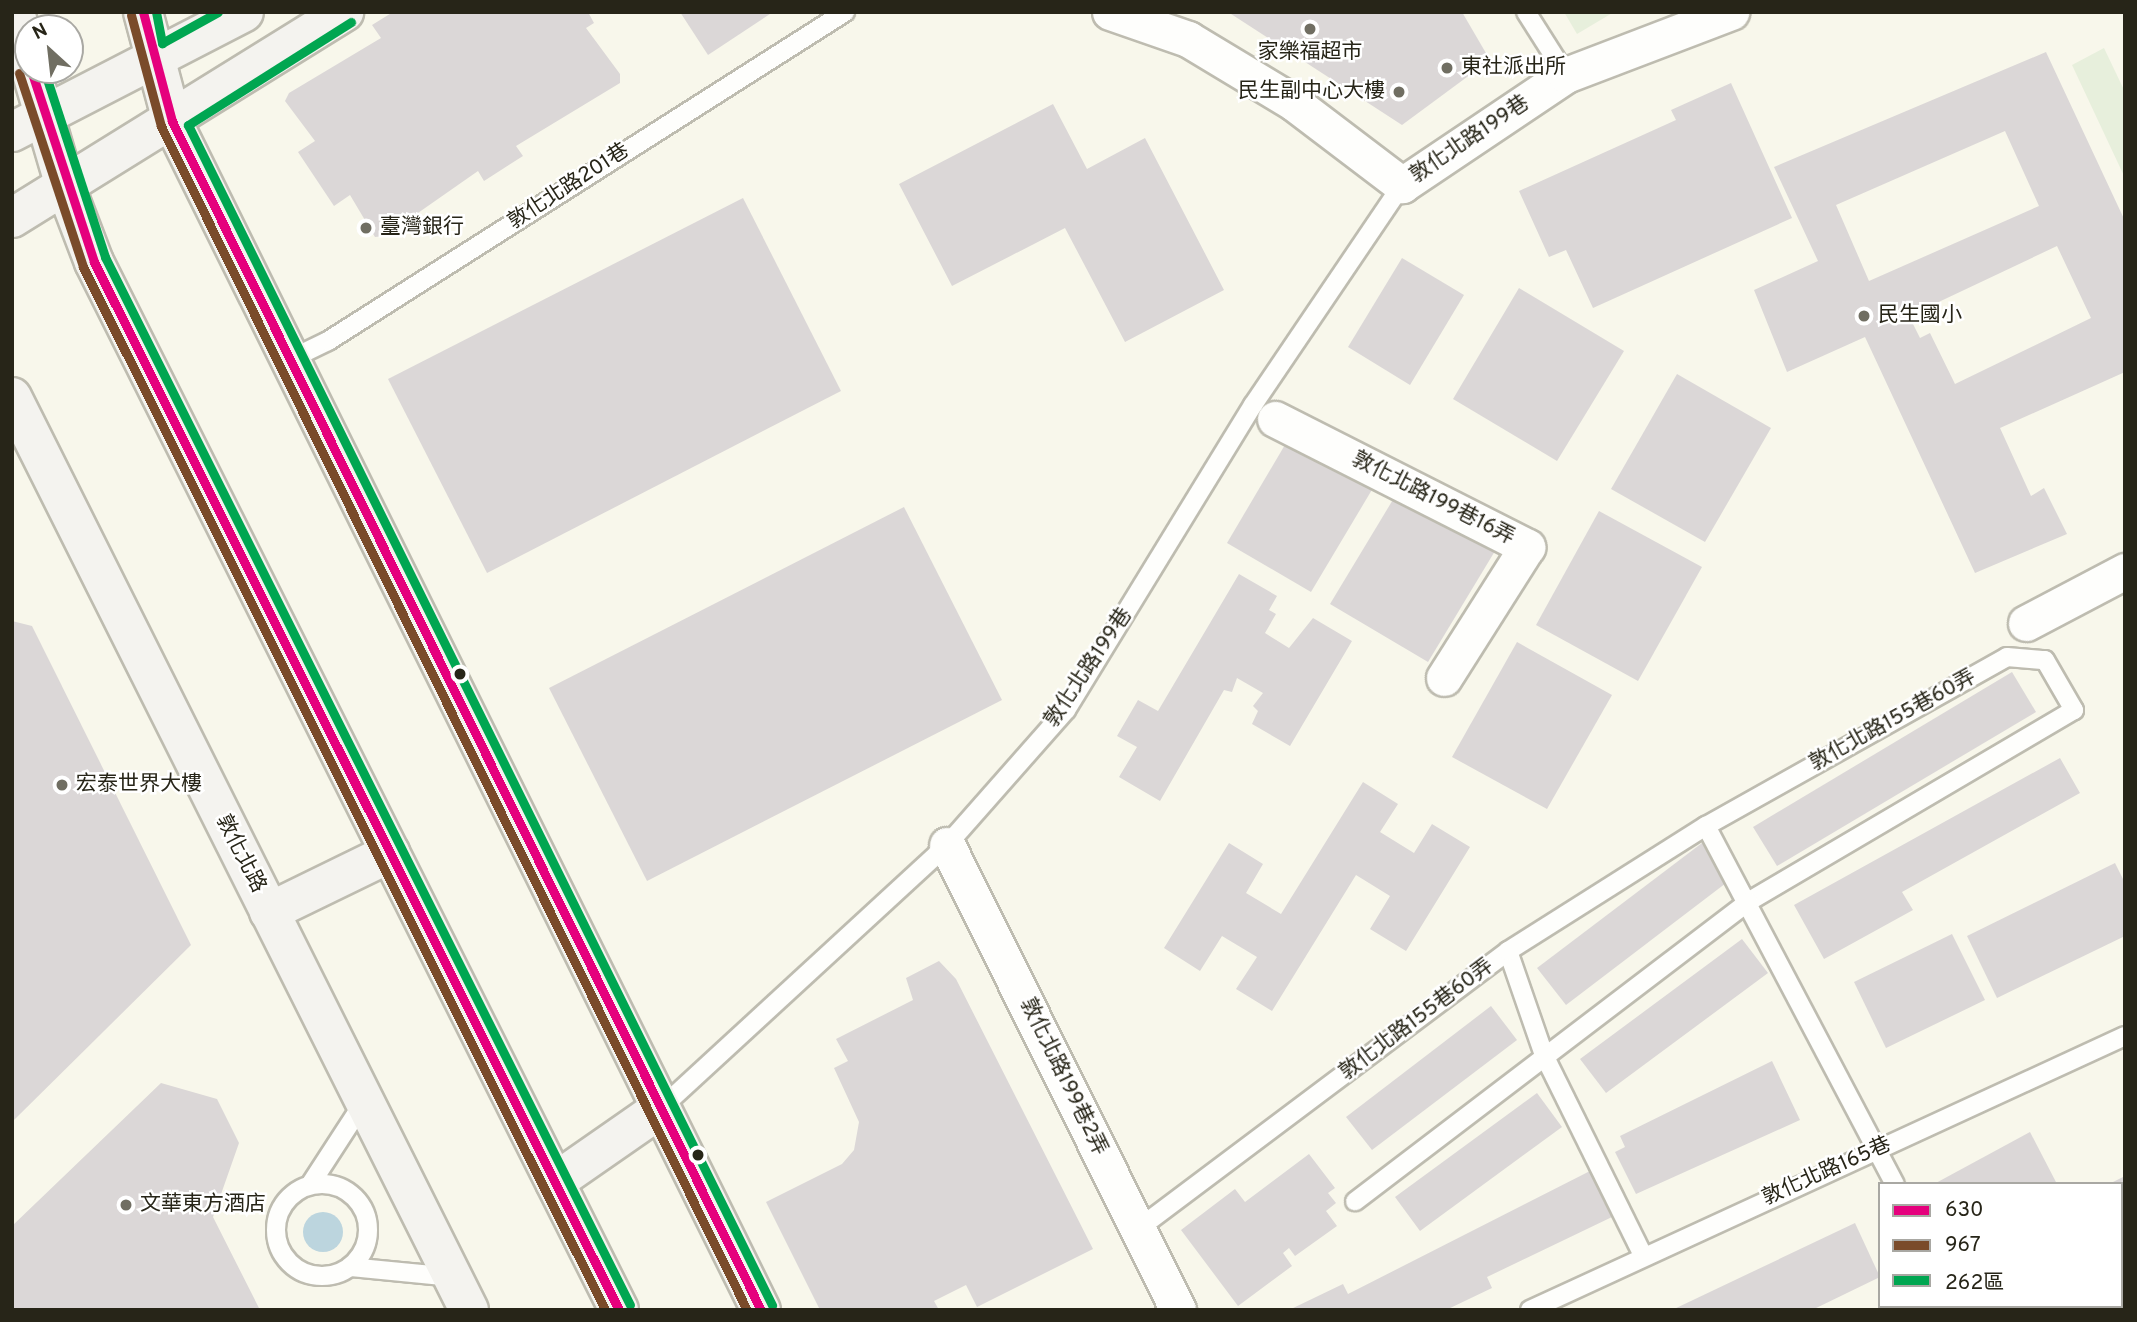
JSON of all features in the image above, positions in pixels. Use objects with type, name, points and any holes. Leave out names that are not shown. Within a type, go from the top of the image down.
[{"type":"main road","points":[[143,12],[154,62],[172,121],[761,1310]]},
{"type":"main road","points":[[28,125],[154,62],[244,12]]},
{"type":"main road","points":[[12,218],[344,12]]},
{"type":"main road","points":[[31,84],[28,125],[65,186],[94,262],[619,1310]]},
{"type":"main road","name":"敦化北路","points":[[15,407],[461,1294]]},
{"type":"main road","points":[[269,912],[390,853]]},
{"type":"main road","points":[[555,1182],[660,1110]]},
{"type":"street","name":"敦化北路199巷","points":[[1110,12],[1188,39],[1294,103],[1402,186],[1566,75],[1731,12]]},
{"type":"street","name":"敦化北路199巷16弄","points":[[1275,419],[1527,547],[1444,678]]},
{"type":"street","points":[[2026,622],[2121,582]]},
{"type":"street","name":"敦化北路199巷2弄","points":[[947,845],[1178,1310]]},
{"type":"lane","name":"敦化北路201巷","points":[[291,359],[328,341],[845,12]]},
{"type":"lane","points":[[1526,12],[1566,75]]},
{"type":"lane","name":"敦化北路199巷","points":[[660,1110],[947,845],[1066,710],[1253,405],[1402,186]]},
{"type":"lane","name":"敦化北路155巷60弄","points":[[1138,1229],[1508,951],[1706,826],[2007,657],[2045,660],[2074,710],[1748,902]]},
{"type":"lane","points":[[1706,826],[1894,1182]]},
{"type":"lane","points":[[1355,1202],[1544,1055],[1748,902]]},
{"type":"lane","points":[[1508,951],[1544,1055],[1643,1255]]},
{"type":"lane","name":"敦化北路165巷","points":[[1530,1310],[1643,1255],[2125,1035]]},
{"type":"lane","points":[[364,1102],[310,1185],[284,1204],[277,1217],[279,1248],[287,1261],[315,1276],[350,1267],[461,1294]]},
{"type":"lane","points":[[310,1185],[339,1187],[362,1206],[368,1235],[350,1267]]},
{"type":"green space","points":[[1564,12],[1614,12],[1577,34]]},
{"type":"green space","points":[[2104,48],[2125,92],[2125,178],[2072,65]]},
{"type":"water","points":[[323,1212],[331,1213],[337,1218],[342,1224],[342,1240],[337,1246],[331,1251],[323,1252],[315,1251],[309,1246],[304,1240],[303,1232],[304,1224],[309,1218],[315,1213]]},
{"type":"building","points":[[393,12],[588,12],[594,23],[586,28],[620,74],[620,83],[516,146],[523,156],[484,181],[478,171],[385,236],[375,237],[350,195],[334,206],[298,152],[315,141],[285,101],[289,93],[381,38],[372,25]]},
{"type":"building","points":[[680,12],[773,12],[708,55]]},
{"type":"building","name":"民生副中心大樓","points":[[1228,12],[1462,12],[1490,60],[1402,125]]},
{"type":"building","points":[[2046,52],[2125,221],[2125,372],[2000,428],[2031,496],[2044,488],[2067,534],[1975,573],[1865,337],[1787,372],[1754,290],[1818,261],[1774,167]],"holes":[[[2005,131],[2039,206],[1869,281],[1836,205]],[[2057,246],[2091,318],[1955,384],[1930,333],[1920,338],[1909,316]]]},
{"type":"building","points":[[1731,83],[1792,218],[1593,308],[1566,250],[1549,257],[1519,191],[1676,120],[1671,110]]},
{"type":"building","points":[[1053,104],[1087,169],[1145,138],[1224,290],[1125,342],[1065,228],[952,286],[899,184]]},
{"type":"building","points":[[743,198],[841,391],[487,573],[388,379]]},
{"type":"building","points":[[1402,258],[1464,295],[1410,385],[1348,347]]},
{"type":"building","points":[[1519,288],[1624,351],[1557,461],[1453,399]]},
{"type":"building","points":[[1677,374],[1771,428],[1705,542],[1611,489]]},
{"type":"building","points":[[1289,438],[1373,488],[1311,592],[1227,543]]},
{"type":"building","points":[[1397,493],[1495,551],[1428,662],[1330,604]]},
{"type":"building","points":[[904,507],[1002,700],[647,881],[549,688]]},
{"type":"building","points":[[1599,511],[1702,567],[1638,681],[1536,625]]},
{"type":"building","points":[[1239,574],[1277,596],[1269,610],[1276,614],[1265,633],[1289,648],[1313,618],[1352,641],[1290,746],[1252,724],[1258,711],[1253,706],[1263,693],[1237,678],[1232,692],[1224,690],[1160,801],[1119,777],[1137,747],[1117,736],[1138,700],[1158,711]]},
{"type":"building","name":"宏泰世界大樓","points":[[12,621],[32,626],[191,945],[12,1122]]},
{"type":"building","points":[[1517,642],[1612,695],[1547,809],[1452,757]]},
{"type":"building","points":[[2012,672],[2036,712],[1777,866],[1753,827]]},
{"type":"building","points":[[2060,758],[2080,793],[1902,892],[1913,910],[1824,959],[1794,905]]},
{"type":"building","points":[[1363,782],[1398,804],[1380,832],[1414,853],[1432,824],[1470,847],[1406,951],[1370,929],[1390,896],[1356,875],[1272,1011],[1236,989],[1257,957],[1222,936],[1200,971],[1164,948],[1229,843],[1263,864],[1246,893],[1281,914]]},
{"type":"building","points":[[1702,843],[1730,880],[1566,1005],[1537,968]]},
{"type":"building","points":[[2115,863],[2125,883],[2125,936],[1997,998],[1967,936]]},
{"type":"building","points":[[1952,934],[1985,1000],[1886,1048],[1854,982]]},
{"type":"building","points":[[1742,939],[1768,973],[1606,1093],[1580,1059]]},
{"type":"building","points":[[939,961],[956,979],[1093,1249],[977,1307],[966,1285],[934,1301],[939,1310],[820,1310],[766,1202],[842,1164],[854,1150],[859,1122],[834,1068],[848,1061],[836,1039],[913,1000],[906,978]]},
{"type":"building","points":[[1491,1006],[1517,1040],[1372,1150],[1346,1117]]},
{"type":"building","points":[[1772,1061],[1800,1120],[1636,1194],[1615,1152],[1625,1147],[1620,1136]]},
{"type":"building","name":"文華東方酒店","points":[[161,1083],[217,1099],[239,1143],[213,1217],[260,1310],[12,1310],[12,1226]]},
{"type":"building","points":[[1537,1093],[1562,1127],[1420,1231],[1395,1197]]},
{"type":"building","points":[[2030,1132],[2056,1182],[1938,1182]]},
{"type":"building","points":[[1309,1154],[1335,1188],[1328,1193],[1336,1203],[1326,1211],[1337,1226],[1295,1256],[1289,1248],[1283,1253],[1292,1266],[1238,1306],[1181,1230],[1235,1189],[1245,1202]]},
{"type":"building","points":[[1590,1171],[1612,1217],[1487,1277],[1492,1288],[1446,1310],[1289,1310],[1343,1284],[1348,1294]]},
{"type":"building","points":[[2125,1176],[2123,1279],[2123,1182],[2113,1182]]},
{"type":"building","points":[[1855,1223],[1878,1273],[1878,1278],[1812,1310],[1672,1310]]},
{"type":"building","points":[[1912,1308],[1913,1310],[1875,1310]]},
{"type":"transit line","name":"630","points":[[143,12],[172,121],[761,1310]]},
{"type":"transit line","name":"262區","points":[[156,12],[162,43],[218,12]]},
{"type":"transit line","name":"967","points":[[131,15],[161,126],[747,1310]]},
{"type":"transit line","name":"262區","points":[[351,22],[188,125],[772,1305]]},
{"type":"transit line","name":"967","points":[[23,84],[83,267],[605,1310]]},
{"type":"transit line","name":"630","points":[[36,84],[94,262],[619,1310]]},
{"type":"transit line","name":"262區","points":[[49,84],[105,257],[630,1305]]},
{"type":"place","name":"家樂福超市","points":[[1310,29]]},
{"type":"place","name":"東社派出所","points":[[1447,68]]},
{"type":"place","name":"民生副中心大樓","points":[[1399,92]]},
{"type":"place","name":"臺灣銀行","points":[[366,228]]},
{"type":"place","name":"民生國小","points":[[1864,316]]},
{"type":"place","name":"宏泰世界大樓","points":[[62,785]]},
{"type":"place","name":"文華東方酒店","points":[[126,1205]]}]
